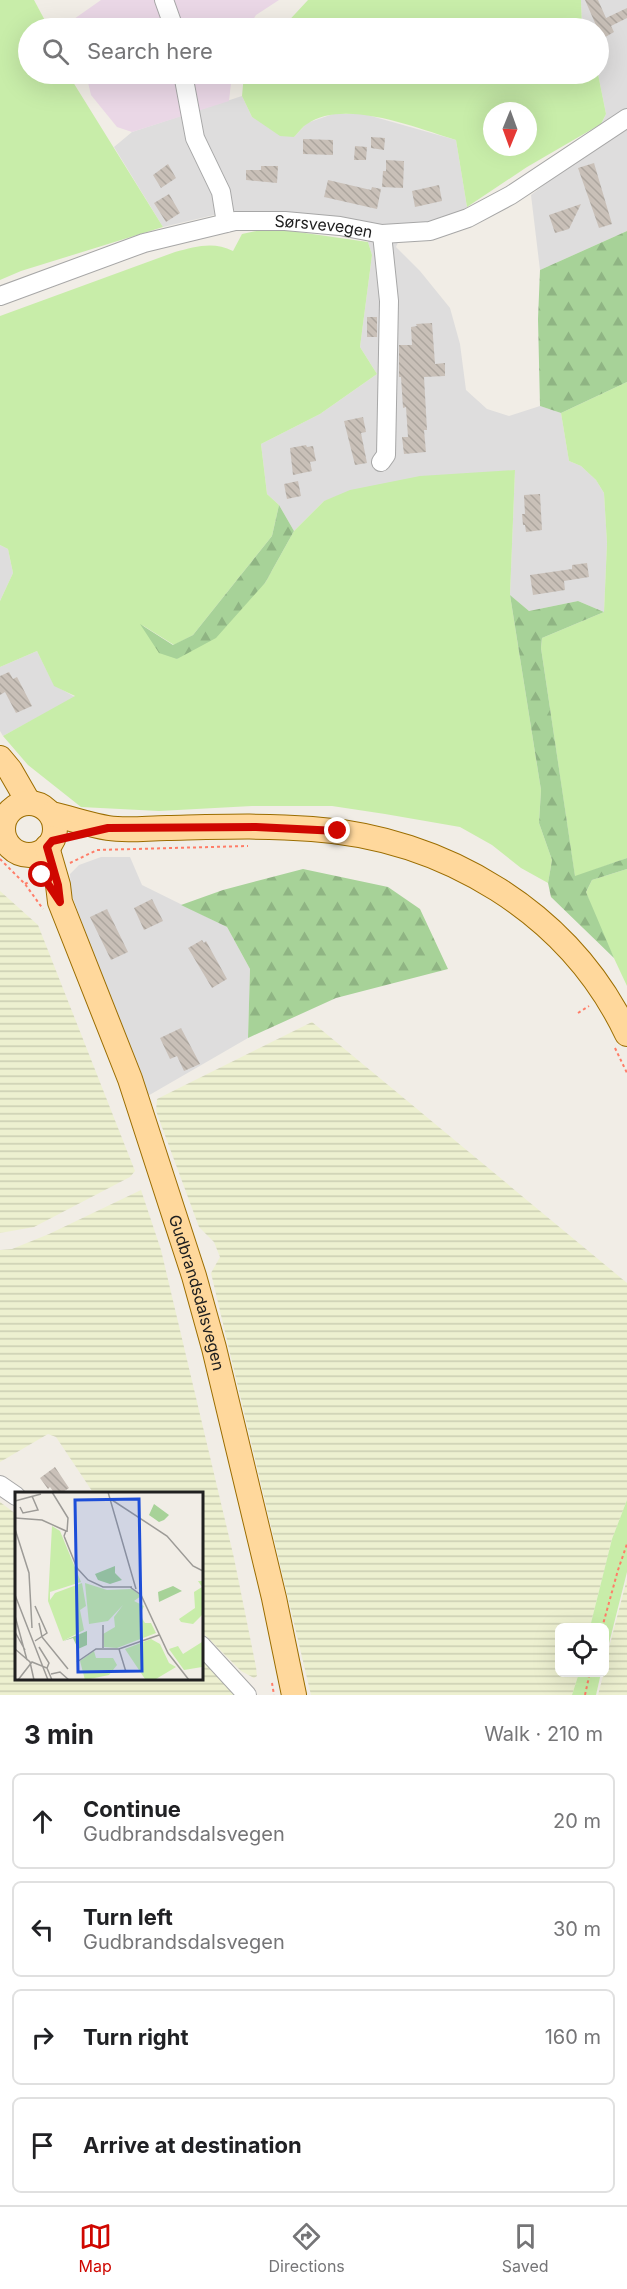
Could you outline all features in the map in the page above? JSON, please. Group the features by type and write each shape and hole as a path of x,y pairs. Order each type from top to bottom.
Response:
{"main road":[{"path":"0,758 10,770 20,807"},
{"path":"0,774 20,807"},
{"path":"108,828 43,848 18,852 5,837 5,821 20,807 41,806 51,814 108,828 311,829 366,836 416,849 470,872 519,904 566,946 592,1004 620,1039"},
{"path":"43,848 55,828 51,814"},
{"name":"Gudbrandsdalsvegen","path":"43,848 53,908 130,1078 194,1276 214,1348 274,1598 294,1695"}],"street":[{"path":"164,0 170,18"},
{"path":"185,84 195,138 221,192 226,223"},
{"name":"Sørsvevegen","path":"0,296 144,243 235,221 285,221 340,226 382,234 430,231 468,218 511,195 627,118"},
{"path":"381,462 386,454 388,301 387,262 382,234"},
{"path":"0,1485 15,1495"},
{"path":"202,1646 247,1695"}],"path":[{"path":"69,864 97,850 253,846"},
{"path":"0,859 53,908"},
{"path":"26,884 36,878"},
{"path":"620,1039 627,1073"},
{"path":"603,1623 627,1544"},
{"path":"270,1673 274,1695"},
{"path":"585,1695 589,1677"}],"shaded area":[{"path":"101,0 279,0 254,18 75,18"},
{"path":"581,0 627,0 627,231 540,270 531,195 589,149 606,114 600,84 609,84 609,18 582,18"},
{"path":"88,84 231,84 229,101 132,132 117,127 91,95"},
{"path":"242,96 252,117 294,137 307,123 333,114 364,114 456,140 467,207 444,233 399,240 396,247 420,271 450,308 460,344 466,390 487,409 509,416 540,406 561,413 569,461 581,466 596,480 604,493 607,543 604,612 578,601 529,611 510,595 515,470 324,501 294,531 279,505 267,494 261,444 320,414 377,374 360,347 372,255 363,226 300,218 214,215 163,227 114,147 132,132"},
{"path":"0,545 8,549 13,573 0,601"},
{"path":"37,651 54,685 75,697 3,736 0,731 0,667"},
{"path":"101,857 130,857 142,885 227,927 250,969 248,1038 146,1097 71,893 70,874 79,865"}],"green space":[{"path":"0,0 34,0 44,18 18,18 18,84 74,84 163,227 21,271 0,280"},
{"path":"308,0 581,0 582,18 291,18"},
{"path":"243,84 600,84 606,114 601,124 527,167 467,207 456,140 401,123 360,114 322,117 307,124 294,137 280,136 252,117 242,96"},
{"path":"270,228 368,242 372,255 360,347 377,374 320,414 261,444 267,494 279,505 272,536 193,635 174,645 142,625 177,659 265,583 294,531 324,501 350,490 420,476 515,470 510,595 541,790 539,823 552,860 548,883 521,868 492,845 460,827 385,814 332,806 252,806 159,811 81,807 28,765 3,736 75,696 54,686 37,651 0,667 0,601 13,573 8,549 0,545 0,316 175,252 211,246 233,251 242,234"},
{"path":"627,231 627,382 561,413 540,406 538,319 540,270"},
{"path":"627,382 627,858 575,877 541,648 542,638 604,612 607,543 604,493 596,480 581,466 569,461 561,413"},
{"path":"279,505 294,531 265,583 216,638 177,659 159,653 140,624 173,645 193,635 272,536"},
{"path":"510,595 529,611 578,601 604,612 542,638 541,648 575,876 627,858 627,869 592,880 586,892 614,958 551,897 548,883 552,860 539,823 541,790"},
{"path":"303,869 388,887 420,909 448,969 336,998 248,1038 250,969 227,927 181,905 223,890"},
{"path":"627,869 627,986 586,892 592,880"},
{"path":"0,891 38,925 135,1171 130,1177 34,1227 0,1233"},
{"path":"312,1022 627,1283 627,1500 612,1539 591,1623 555,1623 555,1677 578,1677 572,1695 311,1695 211,1273 220,1257 214,1242 199,1227 156,1111 157,1099"},
{"path":"141,1190 161,1250 234,1558 256,1667 257,1676 254,1678 241,1671 202,1632 202,1492 93,1492 56,1437 48,1434 0,1462 0,1250 12,1249"},
{"path":"627,1500 627,1572 609,1643 609,1623 591,1623 612,1539"},
{"path":"0,1502 15,1513 15,1680 202,1680 202,1658 236,1695 0,1695"},
{"path":"627,1579 627,1695 598,1695 603,1677 609,1677 609,1648"},
{"path":"578,1677 600,1677 596,1695 572,1695"}],"building":[{"path":"585,0 598,0 606,18 593,18"},
{"path":"627,8 627,18 611,26 614,32 609,35 609,18 606,18"},
{"path":"371,137 385,138 384,150 371,148"},
{"path":"303,139 333,140 333,155 303,154"},
{"path":"355,146 367,147 366,160 354,160"},
{"path":"386,160 404,161 403,188 382,187"},
{"path":"594,163 612,224 599,228 578,168"},
{"path":"168,164 176,178 161,188 153,175"},
{"path":"261,166 278,166 277,183 246,180 246,170 261,170"},
{"path":"328,180 371,190 372,187 381,189 377,209 324,197"},
{"path":"439,185 442,201 415,207 412,191"},
{"path":"169,194 180,213 166,222 154,203"},
{"path":"581,204 569,229 555,233 549,215"},
{"path":"367,317 377,317 377,337 367,337"},
{"path":"432,323 435,364 445,363 445,376 424,377 426,452 404,454 402,437 408,437 406,407 403,408 401,377 399,377 399,345 412,345 411,327 417,326 416,324"},
{"path":"363,417 366,432 361,433 367,463 355,465 344,421"},
{"path":"306,445 307,447 313,446 316,461 310,462 312,471 293,475 290,448"},
{"path":"298,481 301,496 287,499 284,484"},
{"path":"540,494 542,530 526,532 522,514 525,514 524,495"},
{"path":"587,563 589,577 564,581 565,590 533,595 530,575 572,569 572,565"},
{"path":"9,672 13,679 17,677 32,706 16,713 5,692 0,695 0,676"},
{"path":"152,899 163,921 144,930 134,908"},
{"path":"107,909 128,952 111,960 90,917"},
{"path":"202,940 204,943 206,941 227,979 212,988 188,948"},
{"path":"181,1028 200,1064 184,1071 177,1056 170,1059 160,1038"},
{"path":"55,1467 69,1488 63,1492 54,1492 50,1487 48,1489 40,1478"}],"route":[{"path":"42,875 60,902 58,885 47,847 52,841 108,828 256,827 338,831"}]}
